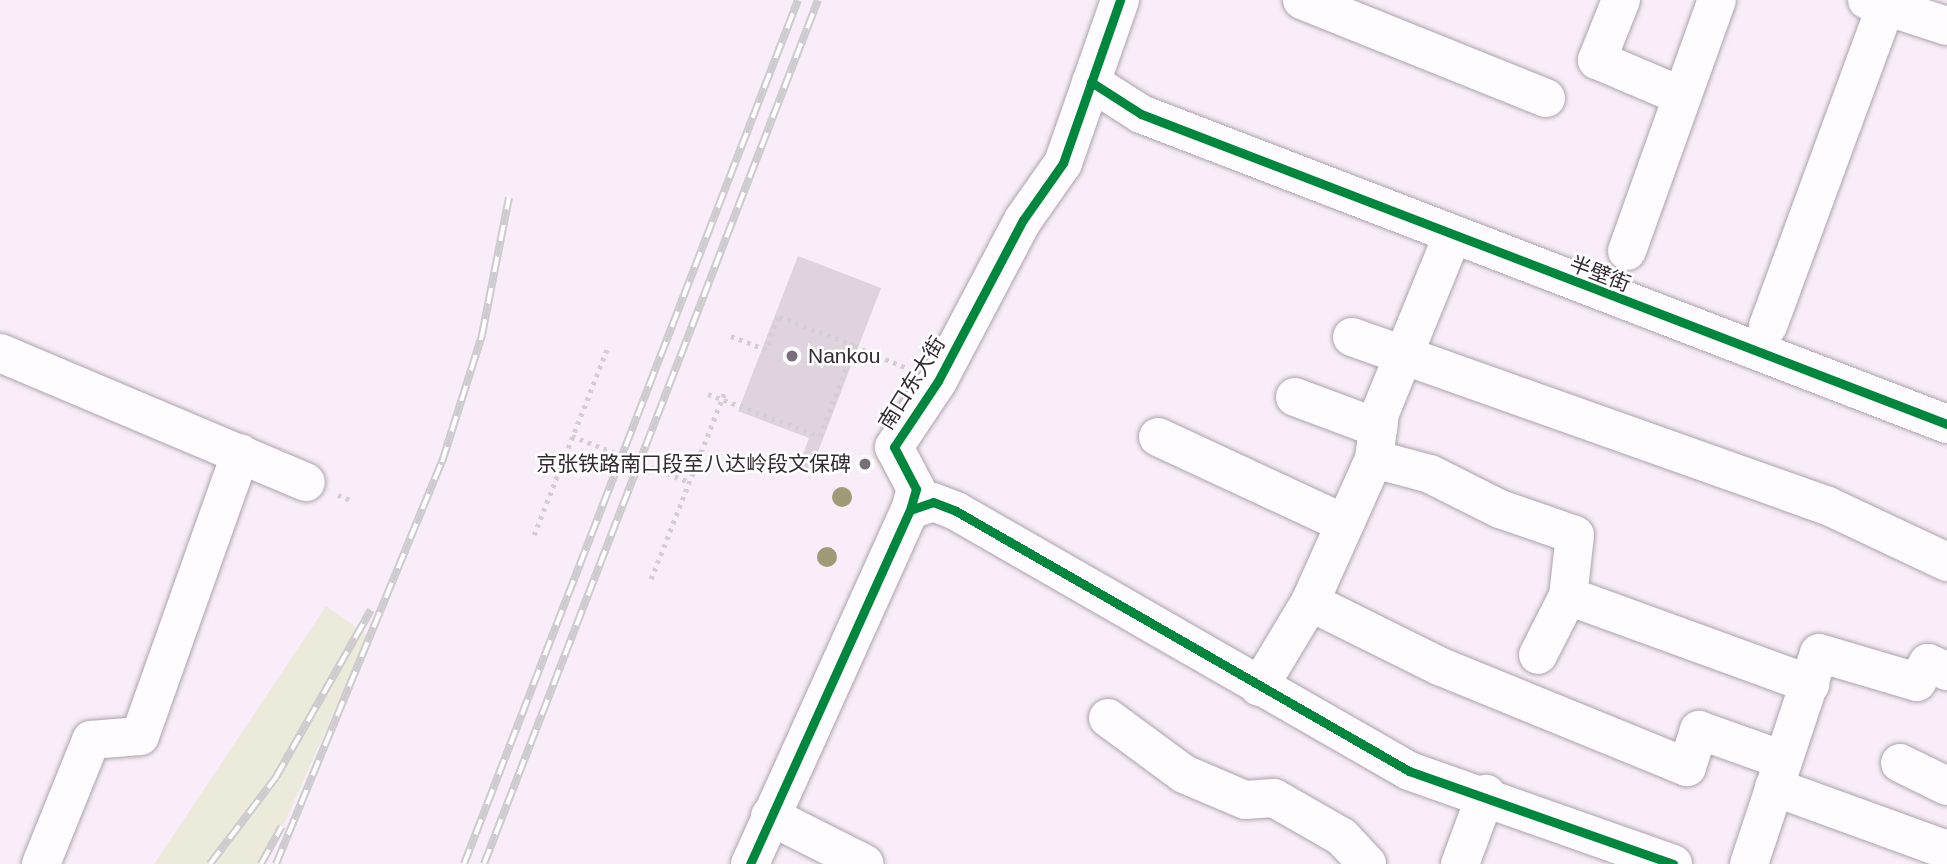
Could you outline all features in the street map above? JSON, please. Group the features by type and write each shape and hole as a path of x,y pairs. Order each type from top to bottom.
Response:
{"street":[{"name":"南口东大街","path":"750,864 910,510 916,489 894,447 938,381 1023,220 1063,163 1120,0"},
{"path":"1302,0 1546,98"},
{"path":"1621,0 1597,60 1682,96"},
{"path":"1627,251 1717,0"},
{"path":"1768,326 1880,3 1947,26"},
{"name":"半壁街","path":"1091,82 1141,114 1452,237 1947,424"},
{"path":"1259,687 1310,602 1345,524 1452,237"},
{"path":"1352,337 1828,506 1947,562"},
{"path":"0,353 306,482"},
{"path":"1295,397 1430,474 1500,509 1575,535 1568,596 1538,655"},
{"path":"1158,437 1345,524"},
{"path":"41,864 91,740 141,736 241,453"},
{"path":"910,510 933,502 956,511 1409,771 1486,794 1673,864"},
{"path":"1568,596 1810,684"},
{"path":"1310,602 1385,642 1687,767 1699,730 1779,774 1947,850"},
{"path":"1749,864 1819,653 1917,682 1928,663 1947,671"},
{"path":"1108,718 1184,774 1245,800 1274,798 1342,837 1367,864"},
{"path":"1900,763 1947,786"},
{"path":"1460,864 1486,794"},
{"path":"770,816 865,864"}],"path":[{"path":"730,336 766,350 778,317 938,381"},
{"path":"534,535 608,346"},
{"path":"708,394 820,436 855,346"},
{"path":"651,579 725,391"},
{"path":"572,436 690,482"}],"shaded area":[{"path":"326,606 368,636 266,864 154,864"}],"building":[{"path":"798,256 881,288 811,470 799,465 809,438 738,411"}],"railway":[{"path":"464,864 798,0"},
{"path":"484,864 818,0"},
{"path":"276,864 442,462 482,335 509,198"},
{"path":"210,864 276,777 371,610"},
{"path":"261,864 282,826"}],"cycle path":[{"path":"750,864 910,510 916,489 894,447 938,381 1023,220 1063,163 1120,0"},
{"path":"1091,82 1141,114 1947,424"},
{"path":"910,510 933,502 956,511 1409,771 1673,864"}],"place":[{"name":"Nankou","path":"792,356"},
{"name":"京张铁路南口段至八达岭段文保碑","path":"865,464"}]}
